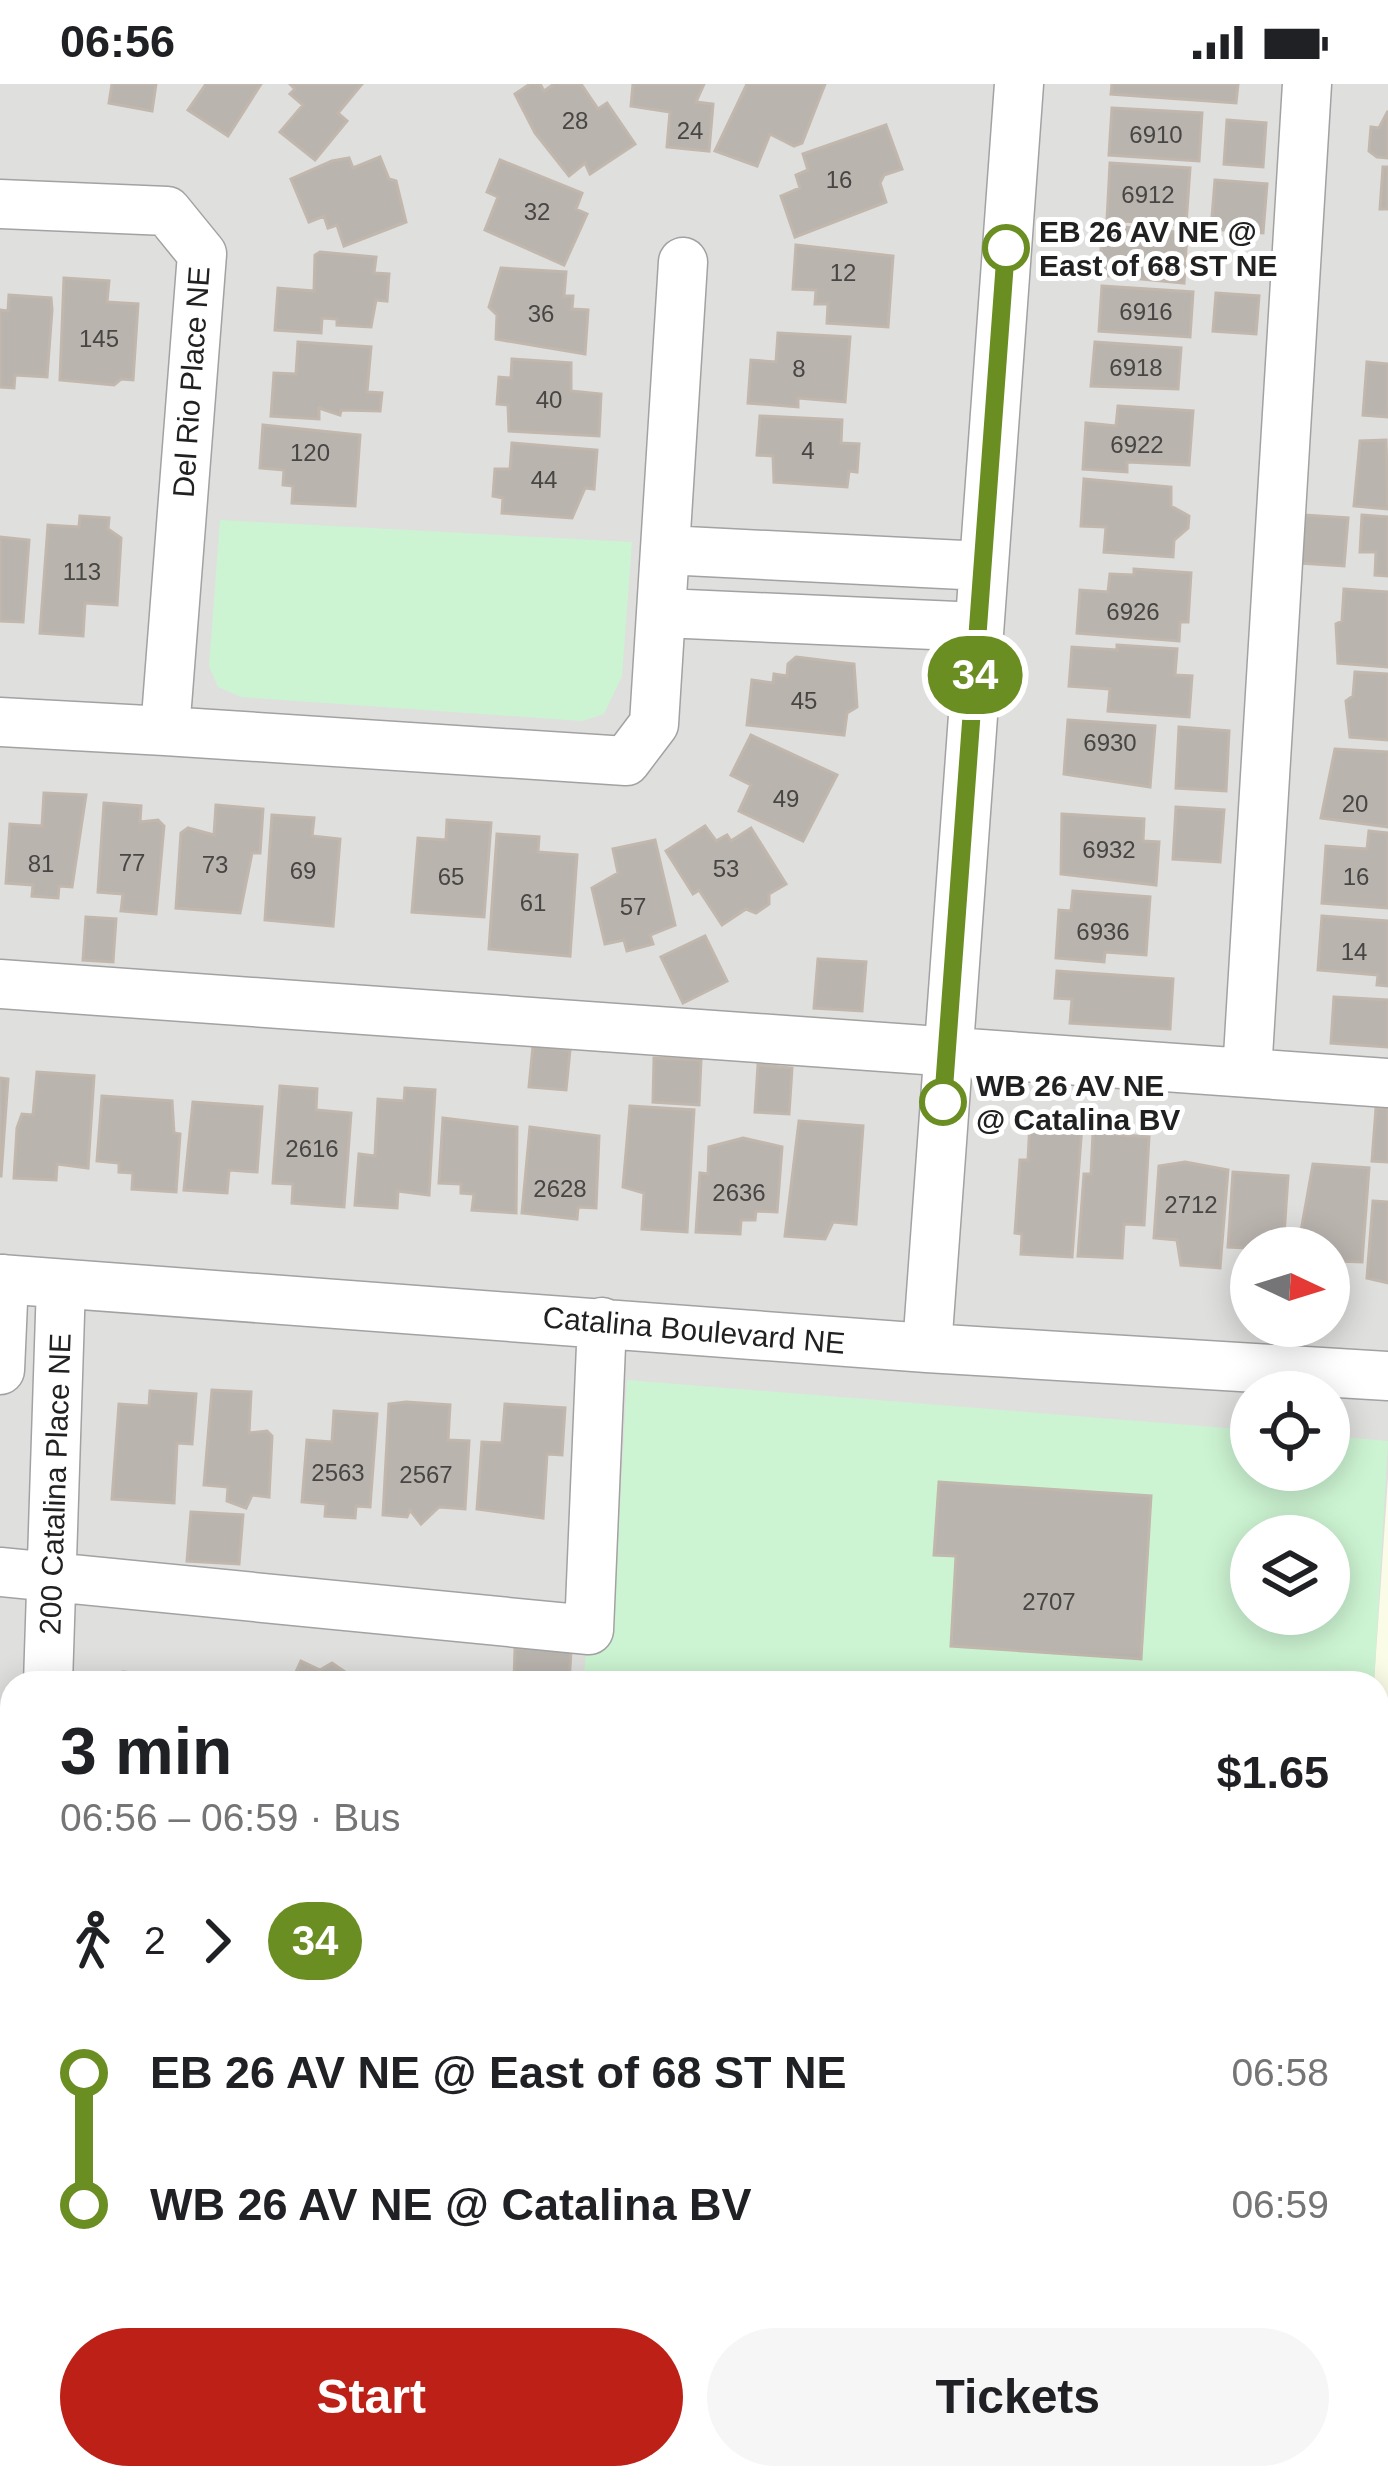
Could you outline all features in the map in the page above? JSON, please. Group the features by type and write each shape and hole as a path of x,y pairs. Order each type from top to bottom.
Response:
{"street":[{"path":"927,1348 1019,84"},
{"path":"1247,1073 1307,84"},
{"name":"Del Rio Place NE","path":"0,204 167,211 202,254 165,731"},
{"path":"0,722 626,761 654,724 683,262"},
{"path":"666,550 983,566"},
{"path":"664,613 979,627"},
{"path":"0,984 1388,1083"},
{"name":"Catalina Boulevard NE","path":"2,1279 927,1348 1388,1376"},
{"name":"200 Catalina Place NE","path":"0,1370 2,1279"},
{"name":"200 Catalina Place NE","path":"48,1671 62,1284"},
{"path":"0,1572 589,1630 602,1322"}],"shaded area":[{"path":"0,84 1388,84 1388,1671 0,1671"},
{"path":"1388,1478 1388,1671 1375,1671"}],"green space":[{"path":"220,520 632,542 622,676 604,714 582,721 241,697 218,687 209,666"},
{"path":"627,1380 1230,1428 1230,1491 1350,1491 1350,1438 1388,1441 1375,1671 584,1671 587,1644 613,1634"}],"building":[{"path":"112,84 156,84 152,111 109,103"},
{"path":"206,84 261,84 228,136 188,110"},
{"path":"290,84 362,84 338,113 347,121 315,160 280,132 303,105 290,94 295,89"},
{"path":"530,84 540,84 544,91 554,84 581,84 598,109 607,103 635,144 590,174 585,163 569,176 535,133 515,94"},
{"path":"633,84 704,84 696,102 713,104 709,151 667,147 670,112 631,106"},
{"path":"747,84 825,84 802,143 794,146 770,134 757,166 715,151"},
{"path":"1112,84 1238,84 1236,103 1111,94"},
{"path":"1112,108 1202,113 1199,161 1109,155"},
{"path":"1388,111 1388,158 1377,157 1369,151 1371,127 1379,128"},
{"path":"1227,120 1266,123 1263,167 1224,164"},
{"path":"886,125 902,169 884,175 880,183 886,202 795,237 781,196 800,188 796,175 808,170 803,154"},
{"path":"380,157 389,179 396,181 406,222 344,246 337,225 328,228 324,216 309,222 291,179 332,161 349,158 353,168"},
{"path":"500,160 582,193 576,209 587,214 564,265 485,230 498,197 487,192"},
{"path":"1110,163 1190,168 1186,225 1107,220"},
{"path":"1383,167 1388,167 1388,209 1380,209"},
{"path":"1215,180 1267,184 1263,233 1211,229"},
{"path":"1103,225 1187,233 1184,283 1099,275"},
{"path":"796,245 893,256 888,327 827,323 828,304 815,304 816,290 793,289"},
{"path":"315,255 376,257 374,273 389,274 387,301 376,300 371,327 337,325 337,319 322,318 321,333 275,330 278,288 314,291"},
{"path":"501,268 566,272 564,296 573,296 572,309 588,310 585,354 496,339 497,315 489,307"},
{"path":"64,278 109,281 107,302 138,304 133,380 121,379 114,385 60,380"},
{"path":"1102,286 1193,292 1190,337 1099,331"},
{"path":"1216,293 1259,296 1256,334 1213,331"},
{"path":"9,295 51,298 52,310 47,377 15,375 14,388 0,387 0,310 8,311"},
{"path":"778,333 850,337 845,402 798,398 798,407 748,403 751,360 776,362"},
{"path":"298,342 371,347 367,392 382,393 380,411 341,410 340,415 319,408 319,419 271,416 274,373 296,374"},
{"path":"1095,342 1181,348 1178,389 1091,386"},
{"path":"512,359 571,363 571,391 601,394 599,436 509,431 508,405 497,404 499,377 511,378"},
{"path":"1367,362 1388,364 1388,417 1363,415"},
{"path":"1118,406 1193,411 1189,465 1127,462 1127,472 1083,469 1086,423 1116,426"},
{"path":"760,416 842,420 841,443 859,444 857,472 849,471 847,487 774,482 773,456 757,455"},
{"path":"263,425 360,435 355,506 292,503 293,486 283,485 284,470 260,468"},
{"path":"1386,440 1388,509 1354,506 1360,441"},
{"path":"512,443 597,450 594,489 585,488 572,518 502,513 503,498 493,496 495,469 510,469"},
{"path":"1084,479 1171,487 1171,506 1189,516 1188,528 1174,540 1173,557 1104,552 1106,527 1081,526"},
{"path":"1304,515 1348,518 1344,566 1300,563"},
{"path":"1362,515 1388,517 1388,576 1375,575 1376,552 1360,552"},
{"path":"80,516 109,518 108,529 121,538 117,605 85,603 83,636 40,633 48,525 79,527"},
{"path":"0,537 29,540 23,622 0,621"},
{"path":"1134,569 1191,573 1188,622 1180,622 1179,641 1077,633 1080,590 1108,592 1110,574 1134,575"},
{"path":"1344,589 1388,592 1388,667 1338,663 1336,624 1342,621"},
{"path":"1117,645 1177,649 1175,675 1192,676 1189,717 1108,711 1110,689 1069,686 1072,647 1117,650"},
{"path":"796,657 854,664 857,707 847,713 844,735 747,725 752,680 773,683 774,674 787,676 788,664"},
{"path":"1355,672 1388,674 1388,740 1350,737 1346,701 1353,696"},
{"path":"1068,720 1155,726 1150,787 1064,774"},
{"path":"1179,727 1229,731 1226,791 1176,788"},
{"path":"751,735 837,775 803,841 739,811 751,785 731,775"},
{"path":"1335,749 1388,752 1388,827 1321,818"},
{"path":"44,793 86,795 72,887 59,886 58,898 32,896 33,885 6,883 10,824 42,826"},
{"path":"104,803 141,806 140,822 158,820 164,826 156,914 121,911 123,894 98,892"},
{"path":"216,805 263,809 260,853 252,853 240,913 176,908 181,833 188,828 214,835"},
{"path":"1176,807 1224,810 1220,862 1173,859"},
{"path":"1062,814 1144,819 1143,841 1159,842 1156,885 1061,874"},
{"path":"272,815 314,818 312,836 340,839 333,926 265,920"},
{"path":"447,820 491,823 484,917 412,912 418,838 446,840"},
{"path":"705,826 716,841 727,835 731,841 751,828 786,884 769,894 769,904 756,913 746,909 722,925 699,890 693,894 666,851"},
{"path":"1369,831 1388,833 1388,908 1322,903 1326,846 1367,849"},
{"path":"497,834 539,837 538,852 577,855 570,956 489,949"},
{"path":"655,840 675,925 650,935 653,944 627,951 624,940 605,944 592,888 618,873 613,849"},
{"path":"1073,891 1150,897 1146,955 1105,952 1104,962 1056,958 1059,910 1071,911"},
{"path":"1322,916 1388,921 1388,986 1377,985 1378,975 1318,970"},
{"path":"86,917 116,919 113,962 83,960"},
{"path":"705,936 727,981 683,1003 661,957"},
{"path":"818,959 866,962 862,1011 814,1008"},
{"path":"1057,971 1173,979 1170,1029 1070,1023 1072,999 1055,998"},
{"path":"1334,997 1388,1000 1388,1047 1331,1043"},
{"path":"533,1046 570,1050 566,1090 529,1087"},
{"path":"654,1058 701,1060 699,1105 653,1102"},
{"path":"758,1065 792,1068 789,1114 755,1112"},
{"path":"37,1072 94,1076 88,1168 57,1164 56,1180 14,1178 17,1128 22,1114 33,1115"},
{"path":"0,1078 8,1079 1,1176 0,1176"},
{"path":"280,1086 317,1089 316,1110 351,1113 344,1207 292,1203 293,1184 273,1183"},
{"path":"405,1088 435,1090 429,1195 398,1191 397,1208 355,1205 359,1154 375,1156 378,1099 404,1101"},
{"path":"102,1096 172,1101 174,1133 180,1134 176,1192 132,1189 133,1173 119,1172 119,1163 97,1161"},
{"path":"193,1102 262,1107 257,1172 229,1170 227,1193 184,1190"},
{"path":"630,1106 694,1110 687,1232 642,1229 644,1193 623,1187"},
{"path":"1376,1108 1388,1108 1388,1162 1372,1161"},
{"path":"443,1118 517,1127 516,1213 472,1210 474,1194 461,1193 461,1184 439,1183"},
{"path":"799,1121 863,1126 856,1224 833,1222 825,1239 785,1236"},
{"path":"1030,1122 1082,1125 1072,1257 1021,1254 1022,1234 1015,1233 1020,1160 1028,1160"},
{"path":"530,1127 599,1136 596,1208 578,1207 577,1219 522,1213"},
{"path":"1093,1133 1149,1137 1144,1225 1124,1224 1122,1258 1078,1256 1084,1174 1091,1174"},
{"path":"743,1138 782,1147 777,1212 756,1211 755,1220 741,1220 740,1234 696,1232 700,1173 708,1174 709,1147"},
{"path":"1185,1162 1228,1170 1220,1268 1181,1265 1177,1240 1154,1238 1159,1166"},
{"path":"1313,1164 1369,1168 1362,1262 1350,1262 1350,1227 1302,1227"},
{"path":"1233,1172 1288,1176 1285,1227 1230,1227 1228,1247"},
{"path":"1373,1201 1388,1202 1388,1283 1367,1278"},
{"path":"212,1390 251,1392 249,1433 267,1431 272,1436 269,1497 252,1495 246,1508 227,1501 228,1487 204,1485"},
{"path":"150,1391 196,1394 192,1444 177,1443 174,1503 112,1499 119,1404 149,1406"},
{"path":"389,1404 450,1405 448,1440 469,1441 465,1509 439,1507 421,1524 410,1510 407,1517 383,1515"},
{"path":"505,1404 565,1408 562,1455 547,1454 543,1518 477,1509 482,1442 502,1443"},
{"path":"334,1411 377,1414 370,1507 356,1506 355,1518 325,1516 326,1504 302,1502 307,1440 332,1442"},
{"path":"939,1482 1151,1496 1141,1659 951,1646 956,1556 934,1555"},
{"path":"191,1512 243,1515 239,1564 187,1561"},
{"path":"515,1648 571,1651 570,1671 514,1671"},
{"path":"301,1661 320,1670 332,1663 344,1671 296,1671"}],"bus line":[{"name":"34","path":"943,1102 1006,248"}],"place":[{"name":"EB 26 AV NE @ East of 68 ST NE","path":"1006,248"},
{"name":"WB 26 AV NE @ Catalina BV","path":"943,1102"}]}
